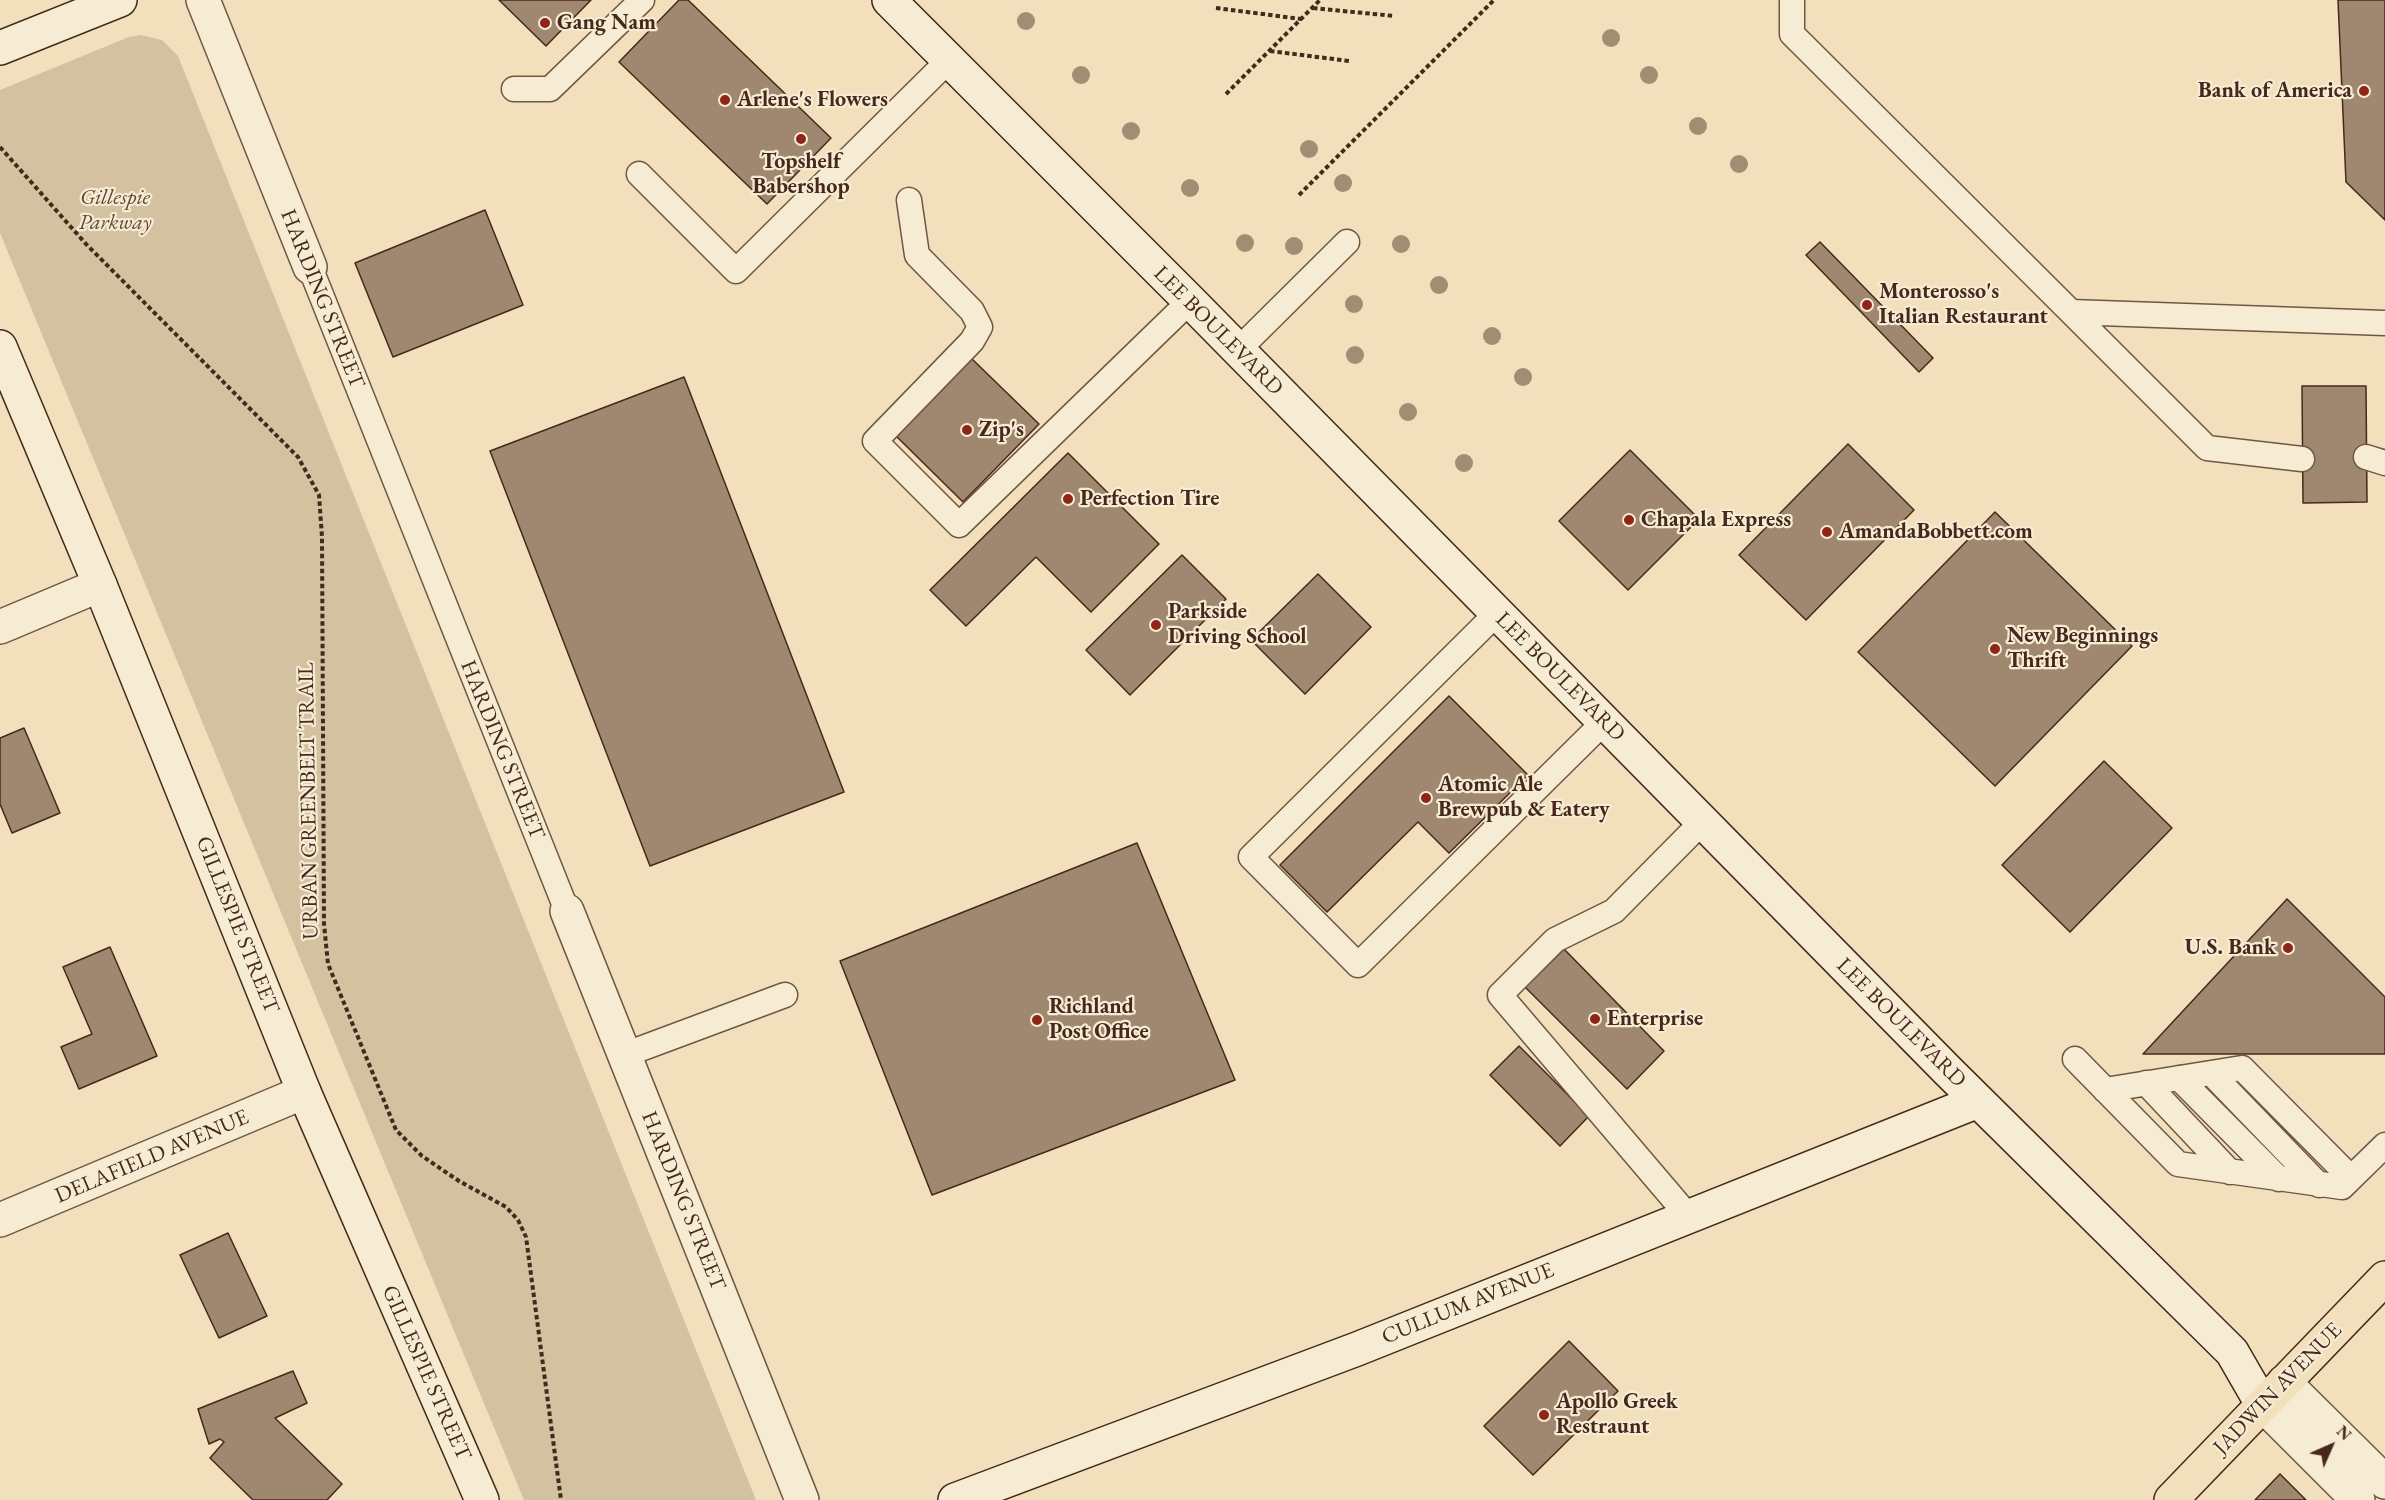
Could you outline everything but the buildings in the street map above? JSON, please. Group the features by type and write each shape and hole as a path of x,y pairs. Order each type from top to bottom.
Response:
{"main road":[{"name":"JADWIN AVENUE","path":"2171,1500 2385,1278"}],"street":[{"path":"0,48 120,0"},
{"name":"HARDING STREET","path":"203,0 310,267"},
{"name":"LEE BOULEVARD","path":"889,0 1190,301 1978,1101 2273,1393 2385,1482"},
{"name":"GILLESPIE STREET","path":"0,347 100,585 304,1092 482,1500"},
{"path":"0,627 100,585"},
{"name":"HARDING STREET","path":"567,911 802,1500"},
{"name":"DELAFIELD AVENUE","path":"0,1220 304,1092"},
{"name":"CULLUM AVENUE","path":"955,1500 1357,1349 1978,1101"},
{"name":"LEE BOULEVARD","path":"2273,1393 2358,1500"}],"lane":[{"path":"514,89 550,89 642,0"},
{"path":"1792,0 1792,34 2207,447 2302,459"},
{"path":"639,174 736,271 949,60"},
{"path":"909,200 917,255 972,311 980,327 972,341 875,441 959,525 1190,301"},
{"path":"1238,350 1347,242"},
{"name":"HARDING STREET","path":"310,267 567,911"},
{"path":"2071,312 2385,323"},
{"path":"1497,613 1251,857 1358,965 1604,722"},
{"path":"1689,1217 1500,995 1555,940 1614,911 1702,822"},
{"path":"624,1055 785,995"},
{"path":"2075,1059 2178,1164 2342,1187 2385,1145"},
{"path":"2105,1090 2242,1068 2351,1178"},
{"path":"2211,1073 2319,1185"},
{"path":"2180,1078 2279,1179"},
{"path":"2146,1083 2230,1172"}],"path":[{"path":"1226,94 1320,0"},
{"path":"1299,195 1494,0"},
{"path":"1216,8 1301,19"},
{"path":"1312,8 1394,16"},
{"path":"1269,51 1349,61"},
{"name":"URBAN GREENBELT TRAIL","path":"0,147 86,244 298,457 319,495 322,537 324,924 328,964 396,1130 422,1156 506,1207 518,1220 526,1237 561,1500"}],"green space":[{"name":"Gillespie Parkway","path":"141,35 162,40 178,56 756,1500 524,1500 0,233 0,90 129,37"}],"place":[{"name":"Gang Nam","path":"545,23"},
{"name":"Bank of America","path":"2364,91"},
{"name":"Arlene's Flowers","path":"725,100"},
{"name":"Topshelf Babershop","path":"801,139"},
{"name":"Monterosso's Italian Restaurant","path":"1867,305"},
{"name":"Zip's","path":"967,430"},
{"name":"Perfection Tire","path":"1068,499"},
{"name":"Chapala Express","path":"1629,520"},
{"name":"AmandaBobbett.com","path":"1827,532"},
{"name":"Parkside Driving School","path":"1156,625"},
{"name":"New Beginnings Thrift","path":"1995,649"},
{"name":"Atomic Ale Brewpub & Eatery","path":"1426,798"},
{"name":"U.S. Bank","path":"2288,948"},
{"name":"Enterprise","path":"1595,1019"},
{"name":"Richland Post Office","path":"1037,1020"},
{"name":"Apollo Greek Restraunt","path":"1544,1415"}]}
